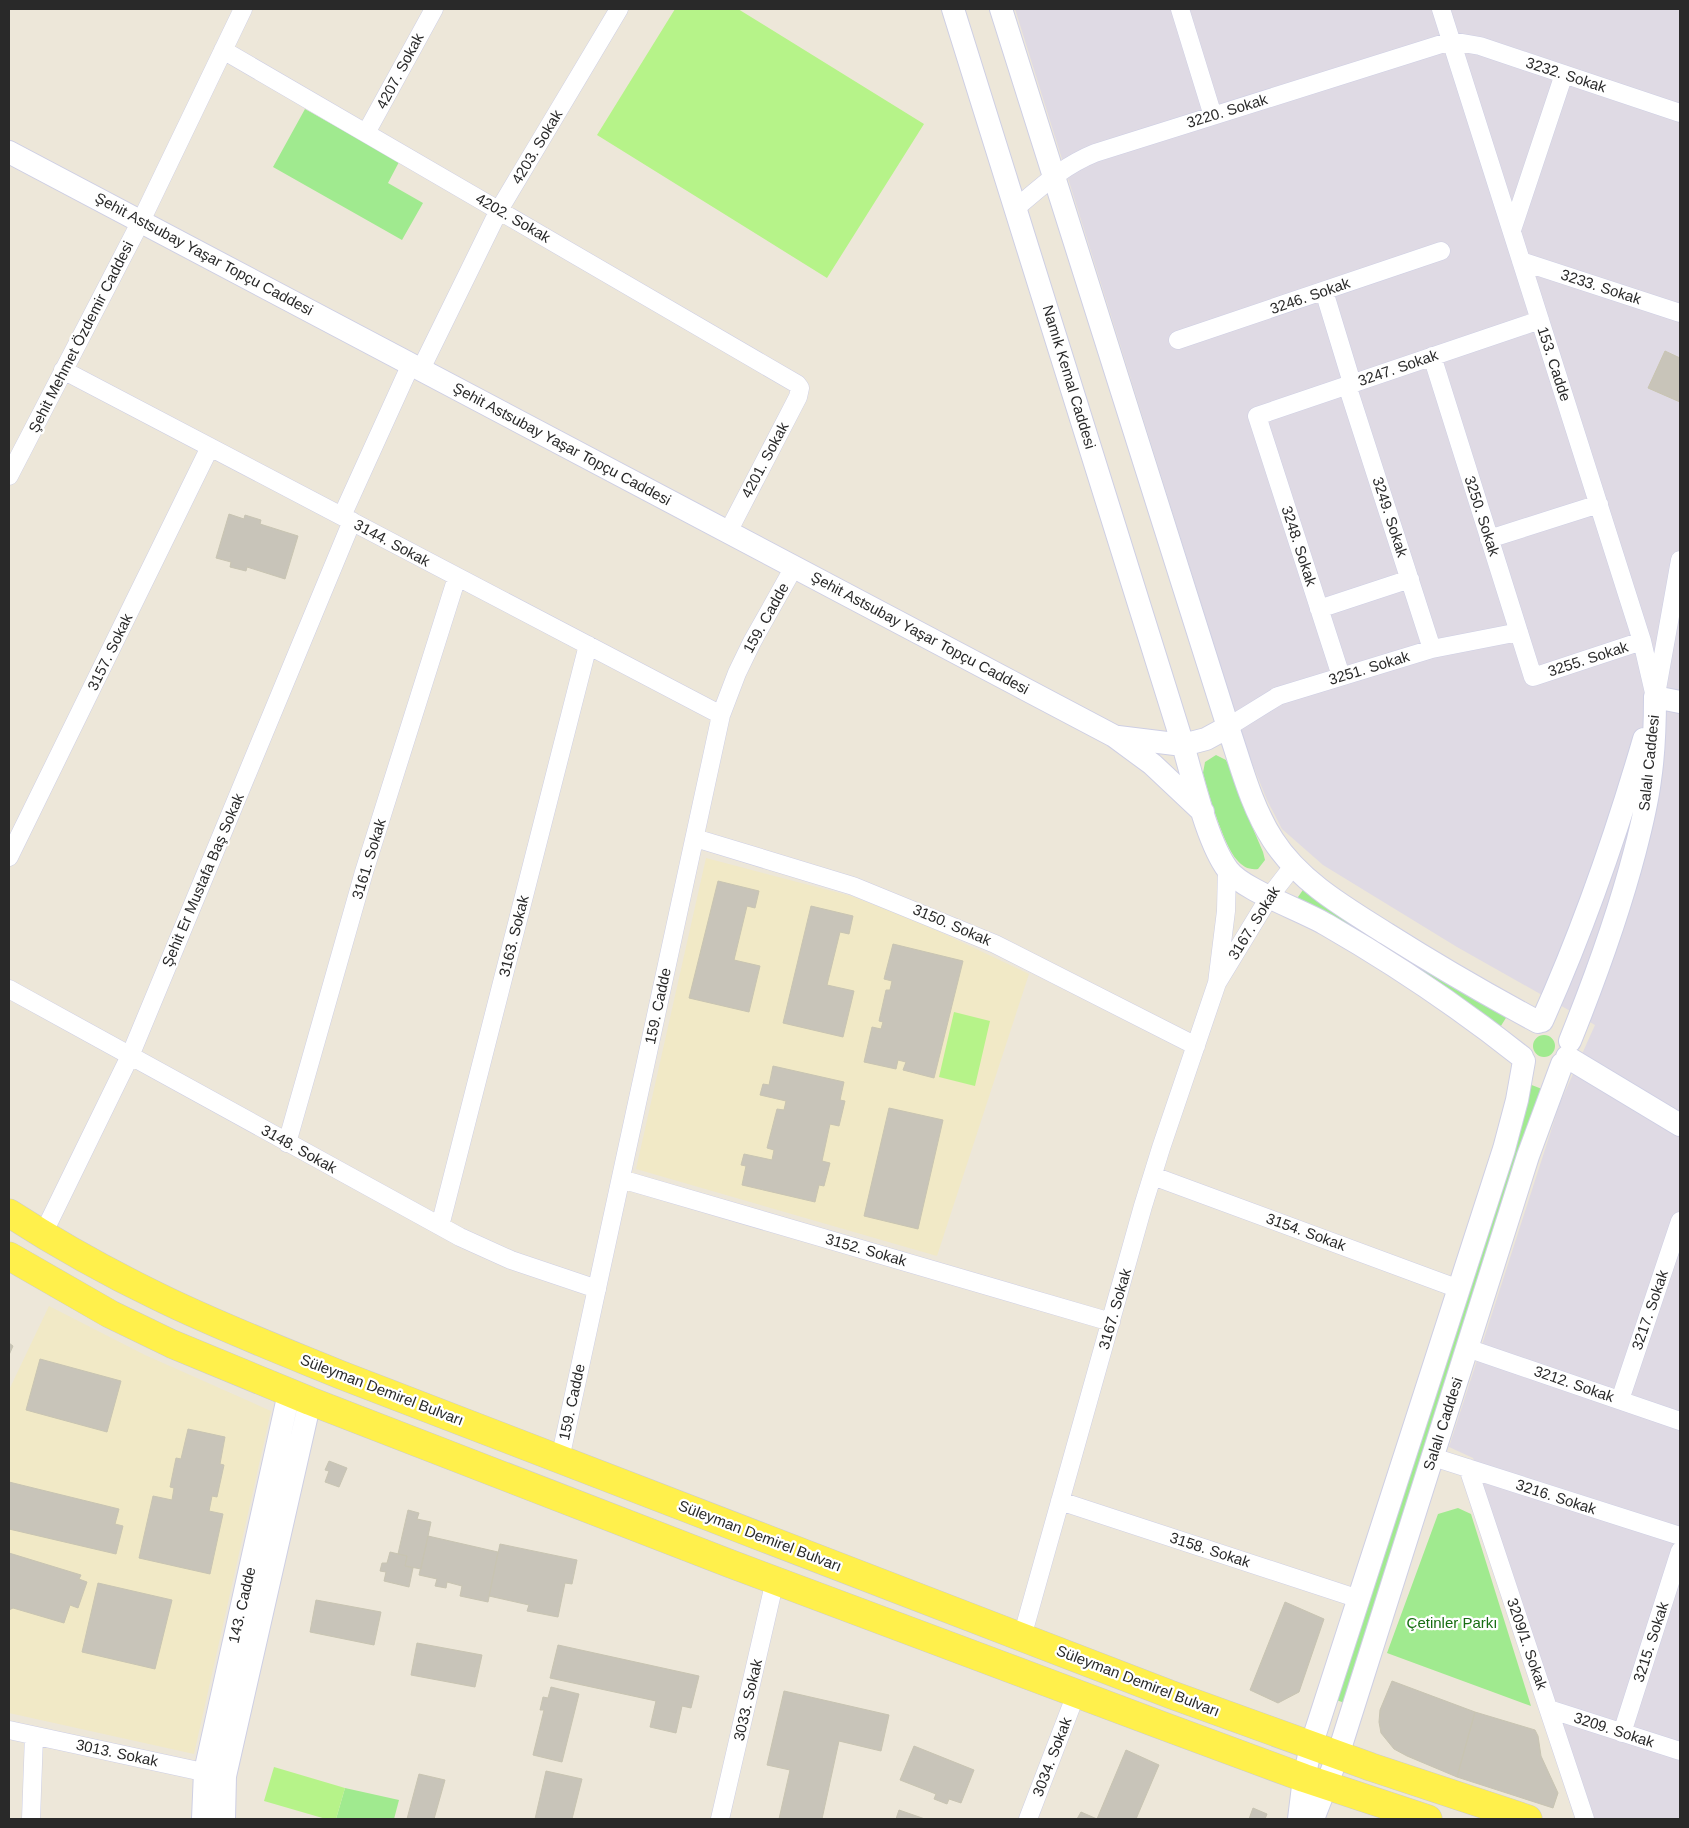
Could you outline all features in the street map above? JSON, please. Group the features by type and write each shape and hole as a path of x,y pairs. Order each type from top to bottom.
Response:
{"main road":[{"name":"Süleyman Demirel Bulvarı","path":"9,1213 98,1266 158,1297 341,1375 1172,1695 1311,1746 1528,1819"},
{"path":"9,1256 119,1318 172,1344 300,1397 1076,1694 1316,1782 1428,1819"}],"street":[{"name":"Şehit Mehmet Özdemir Caddesi","path":"9,476 141,221 243,9"},
{"name":"4207. Sokak","path":"366,133 434,9"},
{"name":"4203. Sokak","path":"416,366 499,210 619,9"},
{"name":"Namık Kemal Caddesi","path":"953,9 1184,744"},
{"path":"1002,9 1228,727 1265,828 1294,866 1345,907 1448,973 1540,1021 1556,1023 1562,1028 1566,1054 1555,1069 1547,1071 1530,1067 1523,1059 1519,1044 1521,1036 1526,1029 1540,1021"},
{"path":"1180,9 1213,116"},
{"name":"153. Cadde","path":"1441,9 1642,641 1655,697"},
{"name":"3220. Sokak","path":"1016,208 1075,161 1095,153 1452,41"},
{"name":"3232. Sokak","path":"1452,41 1480,46 1680,113"},
{"name":"4202. Sokak","path":"223,50 793,380 800,388"},
{"path":"1512,230 1564,74"},
{"name":"Şehit Astsubay Yaşar Topçu Caddesi","path":"9,152 1114,736 1152,764 1203,812"},
{"name":"3246. Sokak","path":"1178,340 1441,251"},
{"name":"3233. Sokak","path":"1522,261 1680,313"},
{"name":"3249. Sokak","path":"1324,291 1349,384 1432,649"},
{"name":"3247. Sokak","path":"1257,416 1540,320"},
{"name":"3250. Sokak","path":"1432,356 1533,677"},
{"name":"Şehit Er Mustafa Baş Sokak","path":"43,1234 130,1056 347,519 416,366"},
{"name":"3144. Sokak","path":"64,370 722,715"},
{"name":"4201. Sokak","path":"728,532 798,397 800,388"},
{"name":"3248. Sokak","path":"1257,416 1341,676"},
{"name":"3157. Sokak","path":"9,857 210,447"},
{"path":"1489,539 1599,504"},
{"path":"1680,560 1655,697 1680,702"},
{"name":"159. Cadde","path":"560,1459 722,715 737,673 752,642 794,567"},
{"name":"3161. Sokak","path":"287,1143 364,872 457,577"},
{"path":"1319,609 1410,579"},
{"name":"3251. Sokak","path":"1228,727 1278,696 1432,649 1519,632"},
{"name":"3255. Sokak","path":"1533,677 1642,641"},
{"name":"3163. Sokak","path":"440,1226 588,645"},
{"name":"Salalı Caddesi","path":"1540,1021 1573,952 1592,902 1637,766 1655,697"},
{"name":"Salalı Caddesi","path":"1316,1782 1338,1755 1528,1156 1595,979 1616,917 1643,822 1654,742 1655,697"},
{"name":"Şehit Astsubay Yaşar Topçu Caddesi","path":"1114,736 1184,744 1206,738 1228,727"},
{"name":"Şehit Astsubay Yaşar Topçu Caddesi","path":"1184,744 1210,834 1227,869 1242,882 1344,934 1441,997 1523,1059"},
{"name":"3150. Sokak","path":"695,838 853,886 965,930 1196,1046"},
{"name":"3167. Sokak","path":"1217,983 1270,896 1294,866"},
{"name":"3167. Sokak","path":"1022,1637 1152,1176 1217,983 1224,939 1227,869"},
{"name":"3148. Sokak","path":"9,989 460,1237 511,1260 597,1289"},
{"path":"1566,1054 1680,1125"},
{"name":"Salalı Caddesi","path":"1316,1782 1311,1746 1504,1149 1517,1100 1523,1059"},
{"name":"3154. Sokak","path":"1152,1176 1459,1289"},
{"name":"3152. Sokak","path":"621,1179 1111,1322"},
{"name":"3217. Sokak","path":"1620,1400 1680,1221"},
{"name":"3212. Sokak","path":"1467,1348 1680,1421"},
{"name":"143. Cadde","path":"203,1819 215,1774 300,1397"},
{"name":"3216. Sokak","path":"1433,1457 1680,1536"},
{"name":"3209/1. Sokak","path":"1468,1468 1585,1819"},
{"name":"3158. Sokak","path":"1060,1501 1359,1599"},
{"name":"3215. Sokak","path":"1622,1733 1680,1551"},
{"name":"3033. Sokak","path":"720,1819 775,1580"},
{"name":"3034. Sokak","path":"1028,1819 1076,1694"},
{"name":"3209. Sokak","path":"1549,1709 1680,1752"},
{"name":"3013. Sokak","path":"9,1730 215,1774"},
{"path":"31,1819 34,1736"},
{"name":"143. Cadde","path":"215,1774 224,1819"},
{"path":"1300,1819 1316,1782"},
{"path":"1313,1819 1316,1782"}],"shaded area":[{"path":"1015,9 1680,9 1680,1819 1592,1819 1473,1458 1449,1447 1560,1103 1595,1025 1457,947 1323,865 1282,829 1267,800 1248,753"},
{"path":"706,858 851,896 917,921 1029,974 937,1256 636,1169"},
{"path":"49,1306 145,1355 271,1411 194,1754 9,1713 9,1390"}],"green space":[{"path":"675,9 738,9 924,124 827,278 597,135"},
{"path":"305,109 399,162 388,183 423,203 402,240 273,167"},
{"path":"1216,755 1226,760 1229,766 1263,852 1265,860 1258,869 1246,868 1237,860 1227,843 1217,819 1203,773 1205,762"},
{"path":"1305,887 1509,1013 1499,1029 1299,900 1298,897"},
{"path":"954,1012 990,1021 975,1086 939,1077"},
{"path":"1544,1035 1552,1038 1555,1046 1552,1054 1544,1057 1536,1054 1533,1046 1536,1038"},
{"path":"1529,1084 1542,1089 1345,1703 1336,1700"},
{"name":"Çetinler Parkı","path":"1458,1508 1471,1514 1531,1706 1387,1653 1438,1514"},
{"path":"274,1767 345,1788 336,1819 326,1819 264,1801"},
{"path":"345,1788 399,1800 394,1819 336,1819"}],"building":[{"path":"1665,351 1680,358 1680,402 1648,388"},
{"path":"229,514 244,519 245,515 261,520 260,524 298,536 285,579 247,567 246,571 230,567 231,562 216,558"},
{"path":"718,881 759,891 755,908 747,906 734,960 760,966 749,1012 689,998"},
{"path":"811,906 853,916 849,934 840,932 827,985 854,991 843,1037 783,1023"},
{"path":"893,944 963,961 934,1078 903,1070 906,1062 898,1060 896,1069 864,1062 872,1027 881,1029 883,1022 879,1021 886,990 890,990 892,981 884,979"},
{"path":"773,1066 844,1082 840,1100 845,1101 839,1126 830,1124 822,1161 830,1163 824,1186 819,1185 815,1202 742,1185 746,1166 741,1165 744,1154 772,1160 774,1150 767,1148 777,1109 784,1110 786,1101 760,1095 763,1084 769,1085"},
{"path":"889,1108 943,1120 918,1229 864,1216"},
{"path":"9,1343 13,1346 9,1355"},
{"path":"40,1359 121,1381 107,1432 26,1410"},
{"path":"188,1429 225,1437 220,1464 224,1465 217,1497 212,1496 209,1511 223,1514 210,1574 139,1558 153,1496 172,1500 174,1488 170,1487 176,1458 181,1459"},
{"path":"329,1461 347,1468 339,1487 325,1482 329,1471 325,1470"},
{"path":"9,1482 119,1509 115,1524 123,1526 116,1554 9,1529"},
{"path":"408,1510 419,1513 417,1519 431,1522 421,1569 405,1566 407,1556 398,1554"},
{"path":"428,1536 498,1552 488,1602 460,1596 462,1586 447,1582 446,1588 435,1586 437,1579 419,1575"},
{"path":"500,1544 577,1560 572,1584 565,1583 558,1617 527,1611 529,1605 489,1596"},
{"path":"390,1552 407,1556 405,1566 413,1568 409,1587 384,1581 386,1572 380,1571 382,1563 387,1563"},
{"path":"9,1553 81,1575 79,1579 87,1582 78,1608 70,1605 64,1623 13,1608 9,1610"},
{"path":"98,1583 172,1600 155,1669 82,1652"},
{"path":"316,1600 381,1612 374,1645 310,1632"},
{"path":"1285,1602 1324,1619 1299,1692 1278,1703 1250,1690"},
{"path":"417,1643 482,1655 475,1687 411,1675"},
{"path":"558,1645 699,1676 691,1708 682,1706 676,1733 650,1727 656,1701 550,1678"},
{"path":"1392,1681 1475,1712 1457,1777 1394,1749 1381,1733 1379,1722 1380,1710"},
{"path":"551,1687 579,1694 562,1762 533,1755 544,1710 540,1710 543,1697 548,1698"},
{"path":"784,1691 889,1715 881,1751 839,1741 822,1819 779,1819 790,1770 767,1765"},
{"path":"1475,1712 1535,1730 1538,1736 1541,1756 1558,1793 1553,1808 1457,1777"},
{"path":"914,1746 974,1770 961,1803 949,1799 947,1804 934,1799 936,1794 900,1780"},
{"path":"1126,1750 1159,1765 1136,1819 1097,1819"},
{"path":"546,1771 582,1779 572,1819 535,1819"},
{"path":"419,1774 445,1780 434,1819 407,1819"},
{"path":"1253,1808 1267,1814 1265,1819 1249,1819"},
{"path":"899,1810 925,1819 896,1819"},
{"path":"1081,1812 1097,1819 1077,1819"}]}
